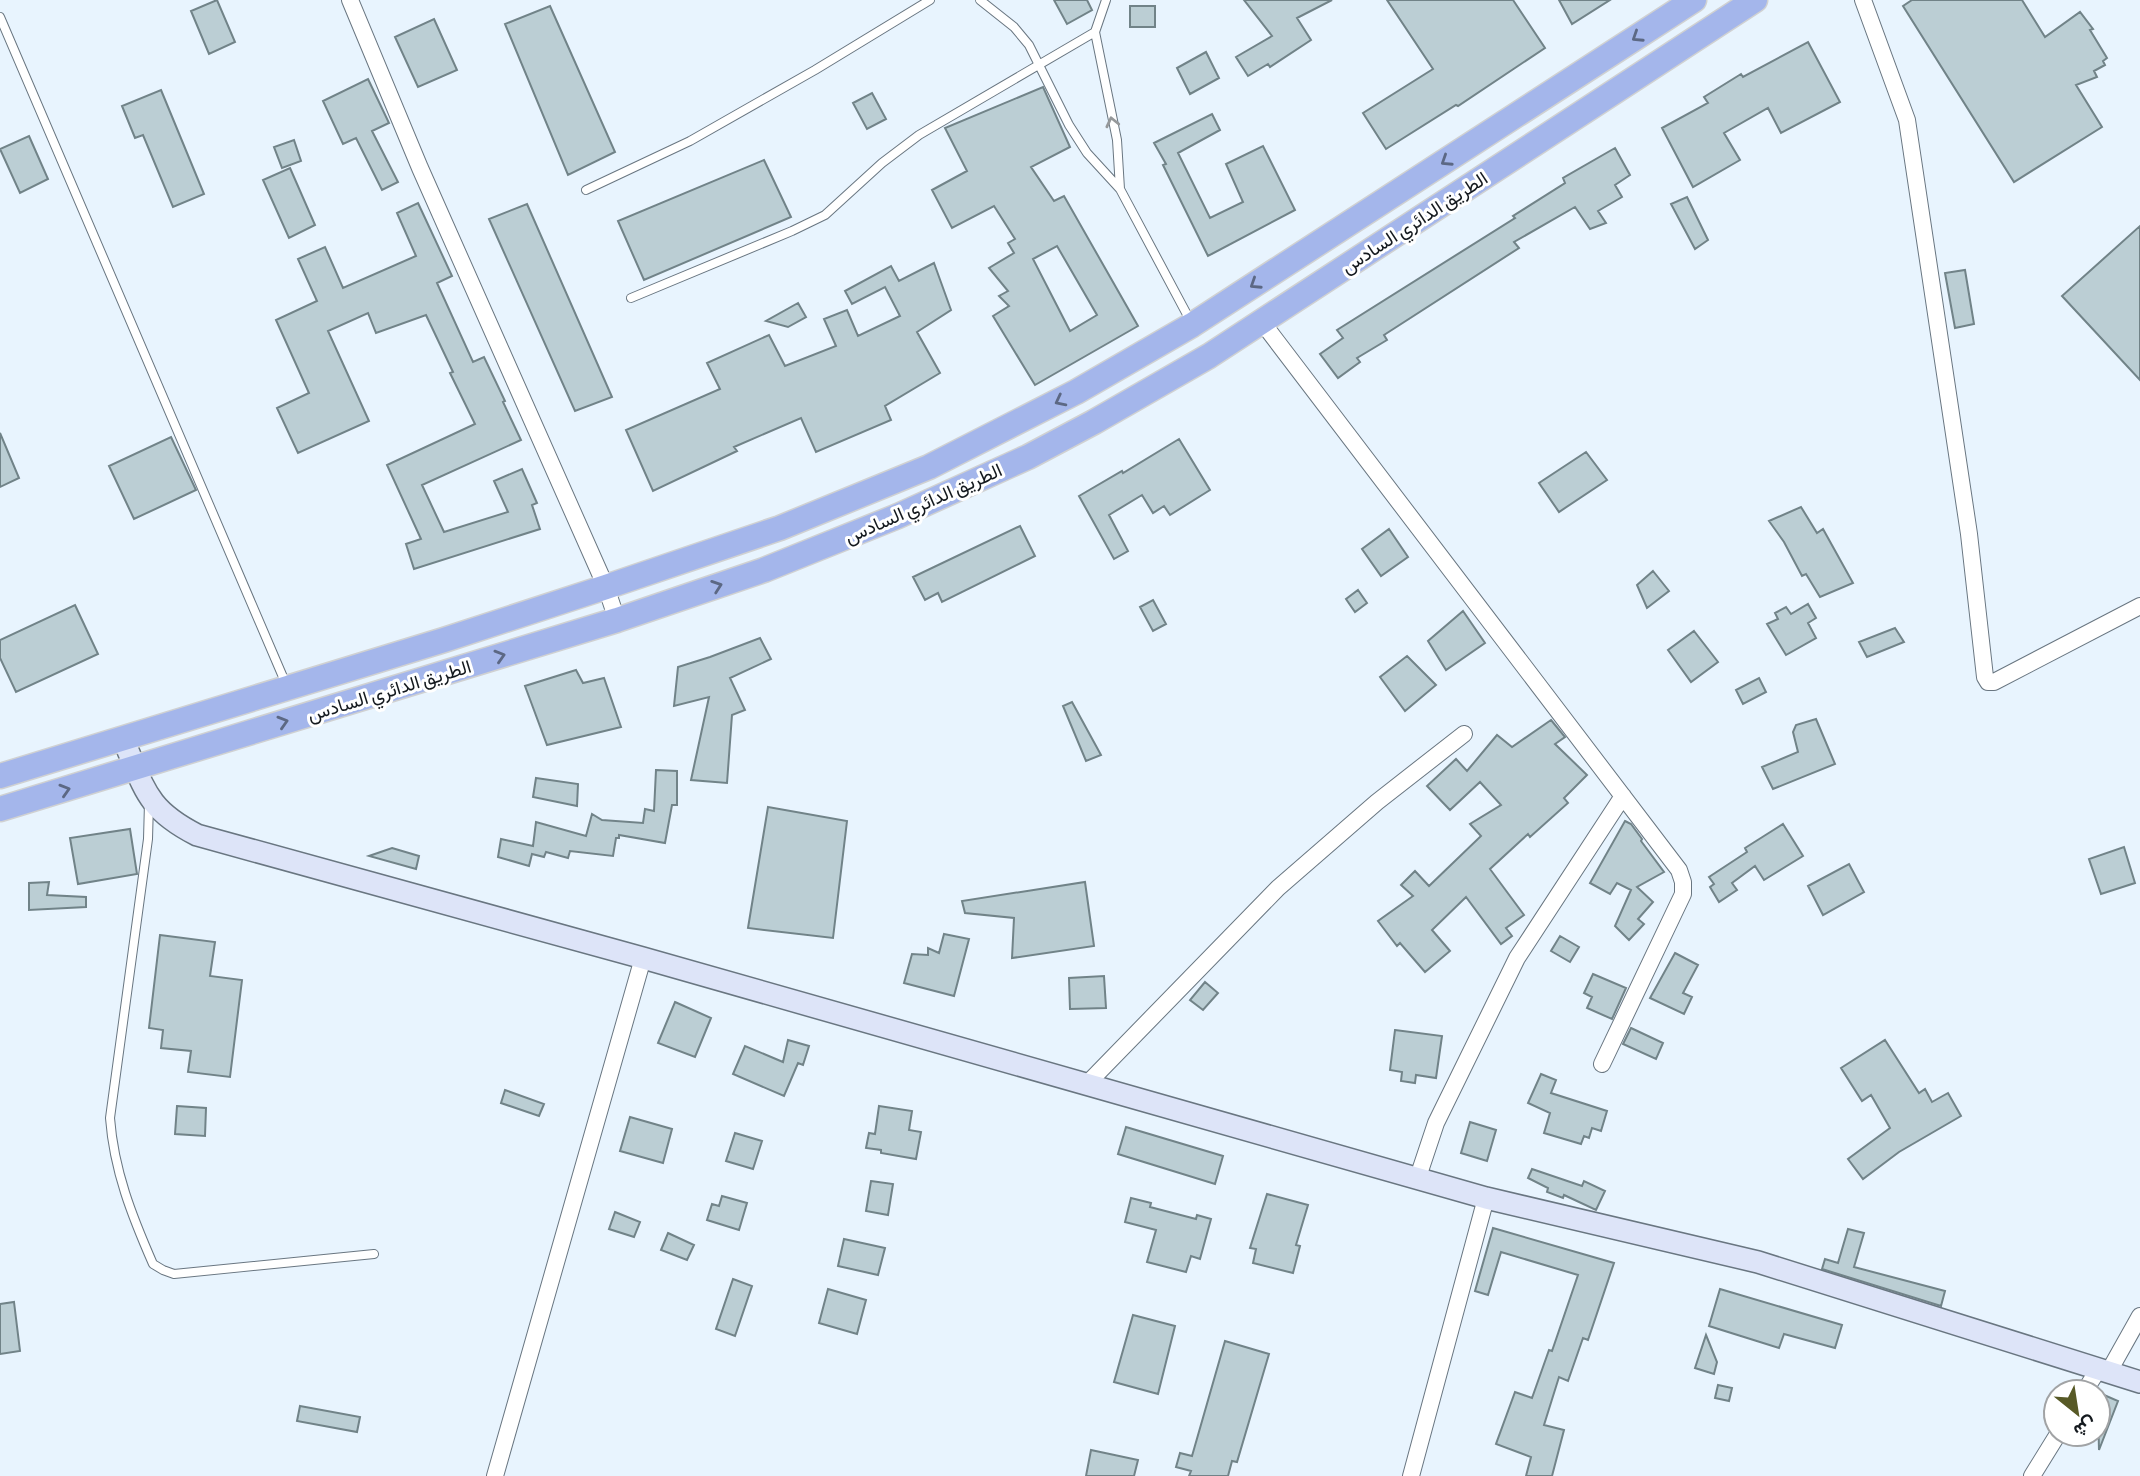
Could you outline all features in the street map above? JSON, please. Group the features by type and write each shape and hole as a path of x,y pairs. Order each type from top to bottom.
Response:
{"highway":[{"name":"الطريق الدائري السادس","path":"1,772 123,740 606,587 780,528 929,467 1076,392 1192,325 1694,0"},
{"name":"الطريق الدائري السادس","path":"0,809 617,620 764,570 898,516 1072,434 1209,356 1755,0"},
{"path":"1192,325 1209,356"},
{"path":"885,485 898,516"}],"main road":[{"path":"123,740 150,800 163,815 197,835 643,958 1486,1198 1758,1262 2140,1382"}],"street":[{"path":"350,0 420,168 606,587 617,620"},
{"path":"1863,0 1907,120 1969,534 1985,677 1988,682 1994,682 2140,606"},
{"path":"1262,322 1679,870 1683,894 1602,1064"},
{"path":"1087,1084 1278,888 1377,802 1464,734"},
{"path":"1418,1177 1436,1123 1517,958 1623,796"},
{"path":"495,1476 643,958"},
{"path":"1411,1476 1486,1198"},
{"path":"2097,1378 2140,1316"},
{"path":"2032,1476 2049,1448"}],"lane":[{"path":"586,190 690,141 815,70 930,0"},
{"path":"980,0 1014,27 1029,45 1069,125 1087,153 1121,189 1153,256 1192,325"},
{"path":"1106,0 1095,32 1117,140 1121,189"},
{"path":"0,17 287,687"},
{"path":"631,298 825,215 882,163 919,135 1095,32"},
{"path":"150,800 148,839 110,1118 112,1148 118,1176 153,1264 174,1273 374,1254"}],"building":[{"path":"217,0 235,42 209,54 191,11"},
{"path":"1054,0 1087,0 1092,10 1067,24"},
{"path":"1244,0 1332,0 1297,18 1311,40 1270,67 1268,64 1248,76 1236,57 1272,36"},
{"path":"1387,0 1513,0 1545,48 1458,106 1386,149 1363,113 1433,69"},
{"path":"1559,0 1610,0 1572,24"},
{"path":"1912,0 2022,0 2045,37 2080,12 2093,29 2090,30 2107,58 2103,61 2105,65 2094,71 2097,77 2076,85 2102,127 2014,182 1903,6"},
{"path":"550,6 615,152 568,175 505,24"},
{"path":"1130,6 1155,6 1155,27 1130,27"},
{"path":"434,19 457,70 418,87 395,37"},
{"path":"1808,42 1840,102 1781,133 1768,108 1724,133 1740,160 1693,187 1662,128 1708,103 1704,97 1741,74 1743,77"},
{"path":"1206,52 1219,78 1190,94 1177,68"},
{"path":"368,79 389,123 372,131 398,182 382,190 356,138 343,144 323,101"},
{"path":"1043,87 1070,147 1031,167 1054,201 1064,196 1138,326 1035,385 993,316 1009,306 999,296 1008,291 989,268 1014,253 1008,243 1015,239 994,206 952,228 932,190 967,171 945,128","holes":["1057,246 1097,315 1070,331 1033,259"]},
{"path":"161,90 204,194 173,207 143,135 135,138 122,106"},
{"path":"872,93 886,119 867,129 853,103"},
{"path":"1212,114 1220,130 1178,153 1210,218 1243,202 1226,164 1263,146 1295,210 1208,256 1154,143"},
{"path":"29,136 48,179 20,193 0,149"},
{"path":"294,140 301,161 282,168 274,147"},
{"path":"1615,148 1630,175 1615,185 1622,197 1598,211 1606,223 1590,229 1575,207 1514,242 1519,248 1384,335 1387,340 1357,358 1360,362 1338,378 1320,354 1343,338 1337,330 1515,218 1513,216 1565,183 1563,178"},
{"path":"764,160 791,217 644,280 618,221"},
{"path":"290,168 315,225 289,238 263,180"},
{"path":"1687,197 1708,240 1695,249 1671,204"},
{"path":"418,203 452,276 437,283 473,362 484,357 521,440 422,485 444,532 508,512 494,481 522,469 537,503 532,505 540,529 414,569 406,544 421,539 387,465 475,424 426,315 376,333 368,313 328,331 369,421 298,453 277,408 309,393 276,320 317,301 298,259 325,247 343,288 416,256 397,213"},
{"path":"527,204 612,397 575,411 489,219"},
{"path":"2140,226 2140,380 2062,296"},
{"path":"934,263 951,310 917,332 940,373 885,406 891,420 816,452 801,418 734,447 737,451 653,491 626,430 720,389 707,363 769,335 785,366 836,346 824,319 847,310 858,336 900,316 885,287 852,304 845,291 891,266 899,281"},
{"path":"1965,270 1974,324 1955,328 1945,273"},
{"path":"798,303 806,317 788,327 766,321"},
{"path":"0,433 19,478 0,487"},
{"path":"171,437 196,490 134,519 109,466"},
{"path":"1179,439 1210,490 1170,515 1164,506 1153,513 1142,495 1109,515 1128,551 1114,559 1079,496"},
{"path":"1586,452 1607,480 1559,512 1539,483"},
{"path":"1801,507 1817,533 1823,529 1853,583 1820,597 1806,574 1802,576 1769,521"},
{"path":"1020,526 1035,556 942,602 938,593 925,600 913,577"},
{"path":"1389,529 1408,557 1381,576 1362,549"},
{"path":"1653,571 1669,591 1647,608 1637,585"},
{"path":"1358,590 1367,603 1355,612 1346,599"},
{"path":"1153,600 1166,624 1153,631 1140,607"},
{"path":"1808,604 1816,618 1808,623 1816,638 1786,655 1767,624 1778,619 1775,613 1786,607 1791,614"},
{"path":"75,605 98,654 16,692 0,658 0,640"},
{"path":"1463,611 1485,643 1446,670 1428,641"},
{"path":"1895,628 1904,642 1867,657 1859,642"},
{"path":"1694,631 1718,662 1691,682 1668,650"},
{"path":"760,638 771,659 730,678 745,710 732,715 727,783 691,780 709,697 674,706 678,667"},
{"path":"1407,656 1436,685 1405,711 1380,677"},
{"path":"576,670 583,683 604,678 621,727 547,745 525,686"},
{"path":"1759,678 1766,692 1743,704 1736,690"},
{"path":"1072,702 1101,755 1086,761 1063,706"},
{"path":"1816,719 1835,764 1773,789 1762,767 1798,752 1793,732 1796,725"},
{"path":"1551,720 1565,737 1555,744 1587,775 1564,798 1568,803 1530,837 1528,834 1490,869 1524,915 1506,928 1512,936 1501,944 1466,897 1432,930 1450,951 1425,972 1400,943 1397,946 1378,921 1413,896 1401,885 1415,871 1429,886 1481,836 1470,824 1501,805 1480,782 1450,810 1427,786 1456,759 1467,771 1497,735 1512,747"},
{"path":"656,770 677,771 677,805 672,805 665,843 619,835 613,856 570,851 568,858 546,852 544,857 532,854 529,866 498,857 501,839 533,846 536,822 586,836 592,814 602,820 643,823 645,809 654,811"},
{"path":"536,778 578,784 577,806 533,797"},
{"path":"768,807 847,821 833,938 748,928"},
{"path":"1625,821 1631,824 1664,872 1637,887 1653,902 1638,919 1644,924 1629,940 1615,926 1631,890 1617,883 1610,894 1590,883"},
{"path":"1783,824 1803,856 1764,880 1755,866 1732,883 1737,890 1719,902 1710,887 1714,884 1709,877 1747,852 1745,848"},
{"path":"130,829 137,874 78,884 70,838"},
{"path":"2124,847 2135,883 2101,894 2089,859"},
{"path":"392,848 419,856 416,869 369,856"},
{"path":"1849,864 1864,892 1823,915 1808,886"},
{"path":"49,882 47,895 86,897 86,907 29,910 29,883"},
{"path":"1085,882 1094,946 1012,958 1014,918 965,913 962,901"},
{"path":"944,934 969,939 954,996 904,983 912,954 928,955 928,948 939,953"},
{"path":"160,935 215,942 210,976 242,980 230,1077 188,1072 191,1051 161,1048 163,1030 149,1028"},
{"path":"1560,936 1579,947 1570,962 1551,951"},
{"path":"1675,953 1698,965 1683,993 1692,997 1684,1014 1650,998"},
{"path":"1593,974 1626,988 1612,1019 1587,1008 1592,997 1584,993"},
{"path":"1104,976 1106,1008 1070,1009 1069,978"},
{"path":"1205,982 1218,993 1203,1010 1190,1000"},
{"path":"675,1002 711,1018 695,1057 658,1043"},
{"path":"1631,1028 1663,1043 1656,1059 1623,1044"},
{"path":"1395,1030 1442,1036 1436,1078 1416,1075 1415,1083 1401,1081 1402,1072 1390,1070"},
{"path":"788,1040 809,1046 803,1065 798,1063 784,1096 733,1074 745,1046 783,1062"},
{"path":"1885,1040 1919,1093 1925,1089 1932,1102 1948,1093 1961,1116 1899,1152 1863,1179 1848,1159 1890,1128 1871,1095 1862,1101 1841,1068"},
{"path":"1541,1074 1556,1080 1551,1093 1607,1111 1601,1131 1592,1128 1589,1138 1584,1136 1581,1144 1544,1133 1550,1113 1528,1103"},
{"path":"505,1090 544,1104 539,1116 501,1103"},
{"path":"177,1106 206,1108 205,1136 175,1134"},
{"path":"879,1106 912,1111 909,1130 921,1132 916,1159 866,1148 869,1133 875,1134"},
{"path":"630,1117 672,1129 663,1163 620,1151"},
{"path":"1470,1122 1496,1130 1487,1161 1461,1153"},
{"path":"1126,1127 1223,1156 1215,1184 1118,1154"},
{"path":"735,1133 762,1141 753,1169 726,1161"},
{"path":"1532,1169 1582,1186 1584,1181 1605,1191 1596,1210 1564,1195 1563,1198 1547,1192 1548,1188 1528,1178"},
{"path":"871,1181 893,1184 888,1215 866,1211"},
{"path":"1267,1194 1308,1205 1296,1245 1300,1246 1293,1273 1253,1263 1256,1249 1250,1248"},
{"path":"722,1196 747,1203 739,1230 707,1220 712,1204 719,1206"},
{"path":"1131,1198 1151,1203 1150,1207 1196,1219 1197,1215 1211,1219 1200,1259 1191,1256 1186,1272 1147,1262 1156,1230 1125,1222"},
{"path":"615,1212 640,1222 634,1237 609,1229"},
{"path":"1493,1228 1614,1263 1588,1340 1583,1338 1568,1381 1559,1377 1544,1425 1564,1430 1552,1476 1526,1476 1531,1457 1496,1444 1515,1392 1532,1398 1549,1350 1552,1351 1578,1275 1501,1252 1488,1295 1475,1291"},
{"path":"1848,1229 1864,1233 1854,1267 1945,1291 1941,1306 1822,1269 1825,1259 1838,1263"},
{"path":"668,1233 694,1245 687,1260 661,1250"},
{"path":"844,1239 885,1248 878,1275 838,1266"},
{"path":"733,1279 752,1286 735,1336 716,1329"},
{"path":"828,1289 866,1300 857,1334 819,1323"},
{"path":"1720,1289 1842,1325 1835,1348 1784,1334 1779,1348 1709,1326"},
{"path":"14,1302 20,1351 0,1354 0,1304"},
{"path":"1133,1315 1175,1326 1158,1394 1114,1382"},
{"path":"1706,1335 1717,1362 1714,1374 1695,1368"},
{"path":"1225,1341 1269,1354 1237,1462 1232,1461 1228,1476 1189,1476 1191,1471 1176,1467 1180,1453 1192,1456"},
{"path":"1718,1385 1732,1388 1729,1401 1715,1398"},
{"path":"2112,1398 2118,1401 2112,1416"},
{"path":"300,1406 360,1417 357,1432 297,1421"},
{"path":"1091,1450 1138,1460 1134,1476 1086,1476"}]}
